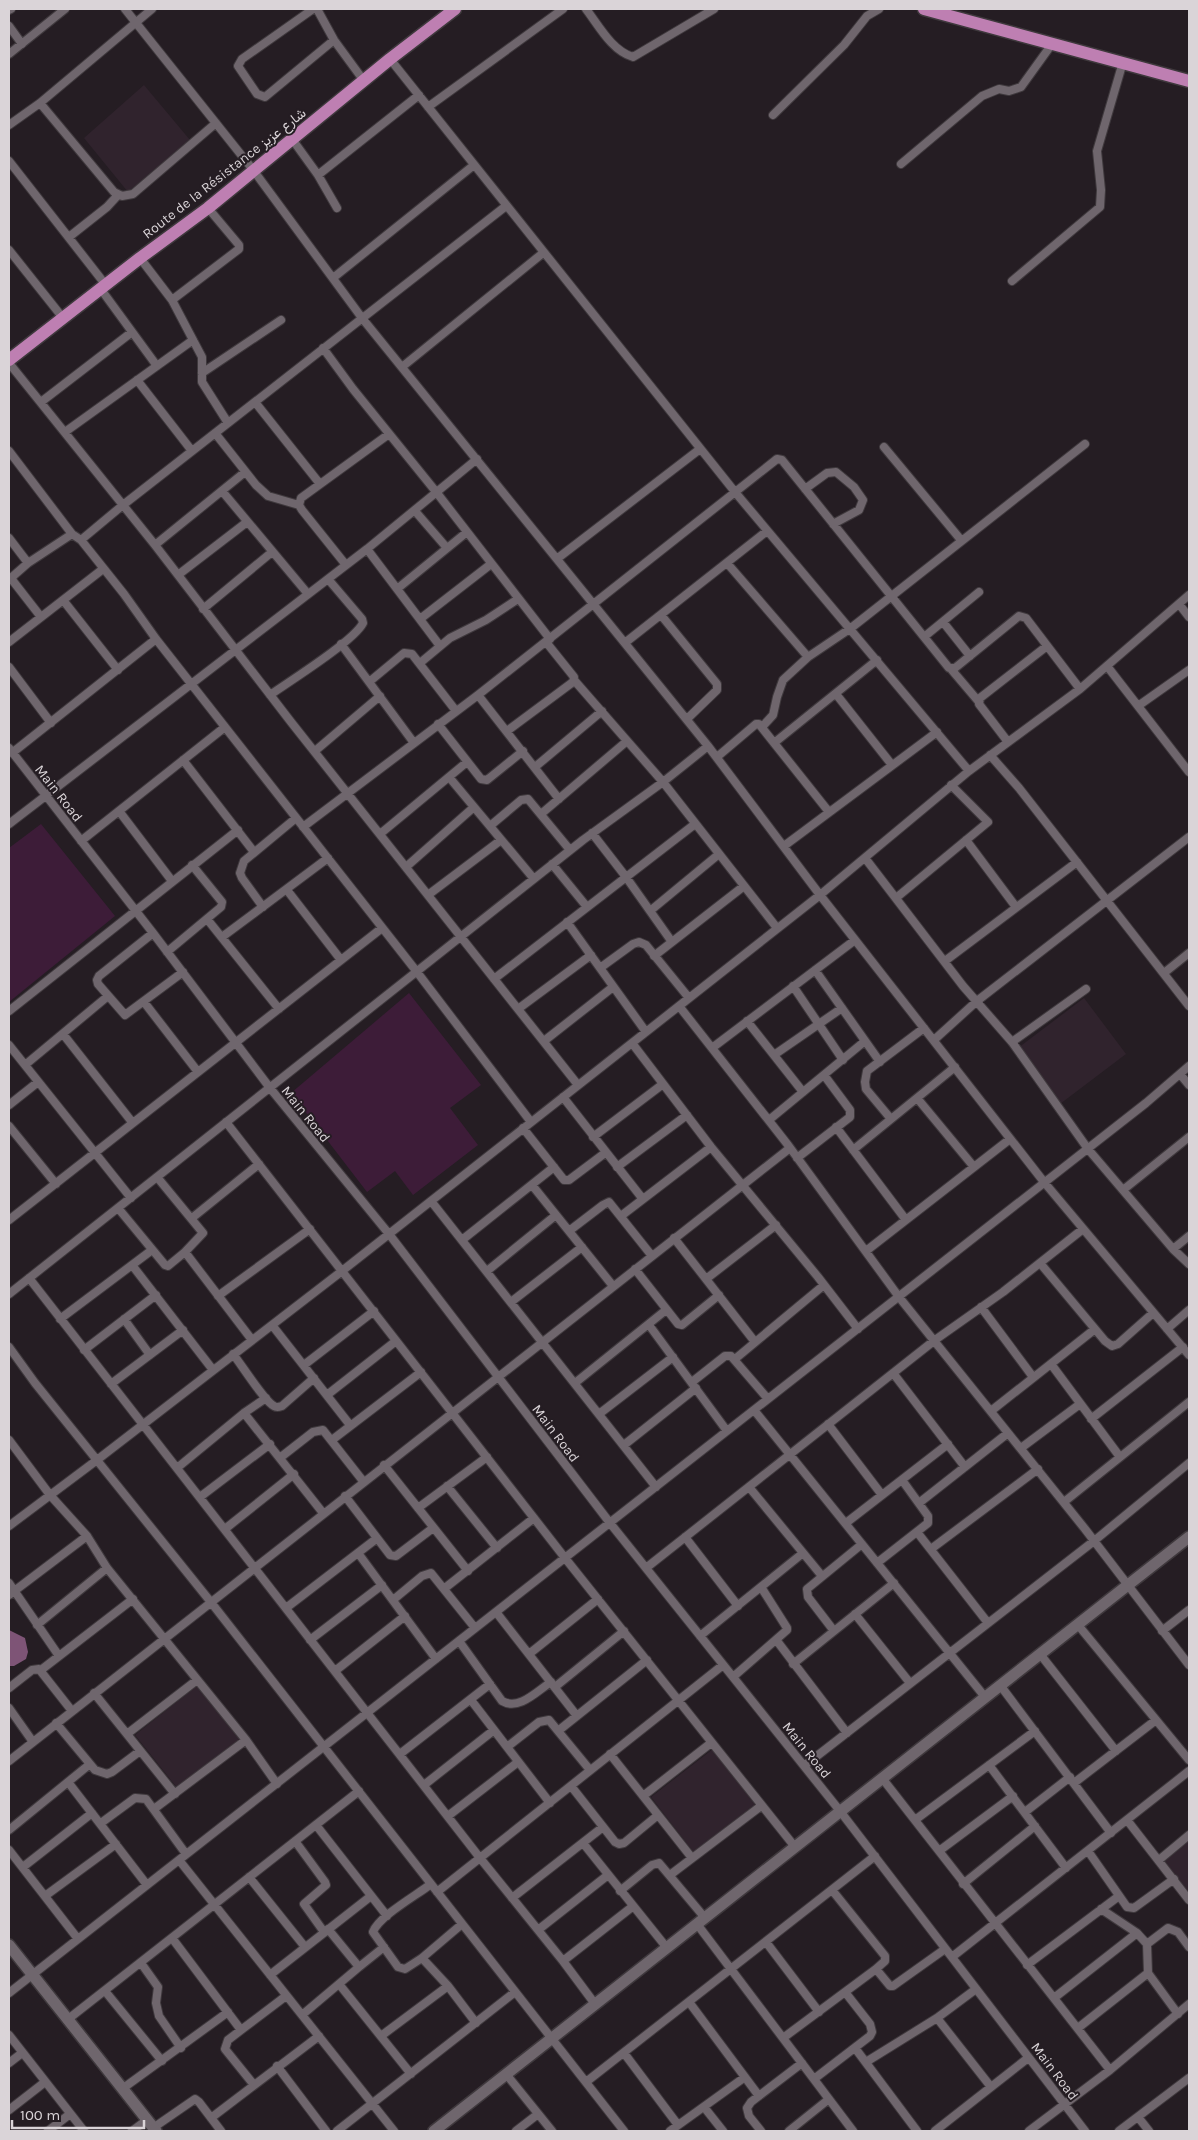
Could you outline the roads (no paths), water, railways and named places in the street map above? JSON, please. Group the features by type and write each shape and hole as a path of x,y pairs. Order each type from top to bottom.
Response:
{"main road":[{"name":"Route de la Résistance شارع عزيز","path":"9,362 103,286 208,208 390,59 455,9"},
{"path":"924,9 1189,81"}],"street":[{"path":"9,54 65,9"},
{"path":"125,9 254,171 362,318 626,642 717,757 820,895 1044,1182 1189,1355"},
{"path":"9,126 40,103 152,9"},
{"path":"334,40 265,97 257,94 238,66 242,59 315,9 334,40 364,81"},
{"path":"428,107 562,9"},
{"path":"586,9 616,48 626,55 633,57 714,9"},
{"path":"773,115 844,45 866,16 879,9"},
{"path":"9,26 22,44"},
{"path":"901,164 982,96 999,89 1009,91 1021,87 1052,44"},
{"path":"390,59 735,492 969,770"},
{"path":"1012,281 1100,207 1101,190 1097,151 1123,62"},
{"path":"318,175 419,95"},
{"path":"40,103 118,195 126,196 133,194 216,123"},
{"path":"292,139 318,175 338,208"},
{"path":"9,161 69,237 157,366"},
{"path":"333,278 474,165"},
{"path":"69,237 107,207 118,195"},
{"path":"81,540 123,505 506,206"},
{"path":"172,300 239,249 239,245 208,208"},
{"path":"9,250 63,318"},
{"path":"402,367 543,253"},
{"path":"140,258 172,300 194,340 202,358 204,386 228,423"},
{"path":"202,373 281,320"},
{"path":"41,402 132,332"},
{"path":"64,432 194,340"},
{"path":"323,348 518,599 574,680 663,782 777,928"},
{"path":"9,362 155,545 270,695 578,1085"},
{"path":"137,380 192,451"},
{"path":"255,402 320,484"},
{"path":"215,433 245,472 268,496 299,505 346,565"},
{"path":"299,505 301,498 389,434"},
{"path":"762,727 773,715 783,680 808,657 851,628 1085,444"},
{"path":"884,447 961,540"},
{"path":"558,558 700,449"},
{"path":"9,451 72,534 81,540 532,1122"},
{"path":"9,824 367,549 477,459"},
{"path":"303,827 478,695 777,459 782,460 924,637 979,702 1008,742"},
{"path":"155,545 245,472"},
{"path":"805,489 827,474 836,472 854,487 863,500 859,510 833,524"},
{"path":"222,491 308,594"},
{"path":"415,510 447,548"},
{"path":"178,575 247,522"},
{"path":"626,642 767,531"},
{"path":"397,589 466,532"},
{"path":"41,617 13,581 12,577 28,563 72,534"},
{"path":"10,542 28,563"},
{"path":"367,549 440,646"},
{"path":"203,609 272,552"},
{"path":"727,563 808,657"},
{"path":"420,619 491,564"},
{"path":"9,642 103,569"},
{"path":"270,695 341,644 363,624 362,619 328,579"},
{"path":"924,637 979,592"},
{"path":"9,1526 342,1271 820,895 969,770 1080,689 1189,595"},
{"path":"420,663 450,638 486,620 518,599"},
{"path":"63,600 118,670"},
{"path":"1179,604 1189,617"},
{"path":"662,615 716,684 717,690 687,719"},
{"path":"951,669 955,668 1019,616 1026,618 1080,689"},
{"path":"943,622 970,656"},
{"path":"11,751 51,723 156,639"},
{"path":"341,644 414,743"},
{"path":"979,702 980,698 1047,646"},
{"path":"369,682 404,653 412,654 456,711"},
{"path":"774,743 877,660"},
{"path":"1106,666 1189,772"},
{"path":"9,667 51,723"},
{"path":"1138,706 1189,670"},
{"path":"507,731 573,684 574,680"},
{"path":"836,694 892,765"},
{"path":"478,695 523,750 559,799"},
{"path":"314,751 380,696"},
{"path":"535,767 602,711"},
{"path":"438,724 478,776 486,780 523,750"},
{"path":"717,757 756,724 762,727 829,812"},
{"path":"81,841 225,727"},
{"path":"784,846 937,732"},
{"path":"541,814 627,741"},
{"path":"9,1294 552,864 663,782 708,746"},
{"name":"Main Road","path":"11,751 183,972 270,1088 388,1234 610,1523 840,1811 1064,2105 1086,2131"},
{"path":"990,755 1019,788 1189,1006"},
{"path":"183,760 254,852"},
{"path":"380,834 467,762"},
{"path":"450,777 534,879"},
{"path":"896,898 988,822 951,785"},
{"path":"490,826 525,798 541,814 570,850"},
{"path":"406,867 474,807"},
{"path":"119,811 172,881"},
{"path":"263,907 240,873 244,861 296,818"},
{"path":"494,978 696,824"},
{"path":"9,1011 238,830"},
{"path":"592,833 672,942"},
{"path":"934,1040 977,1001 1189,837"},
{"path":"428,895 502,840"},
{"path":"966,840 1016,907"},
{"path":"650,911 719,854"},
{"path":"222,937 328,858"},
{"path":"864,858 946,961 963,986 1012,1042 1088,1149 1173,1249 1189,1264"},
{"path":"946,961 1077,862"},
{"path":"552,864 587,907"},
{"path":"167,952 221,907 222,902 192,865"},
{"path":"654,956 744,886"},
{"path":"287,890 341,960"},
{"path":"207,919 279,1009"},
{"path":"567,922 646,1032"},
{"path":"9,1219 382,928"},
{"path":"153,933 99,976 98,984 125,1015 183,972"},
{"path":"712,1048 855,940"},
{"path":"600,968 633,944 639,942 646,945 689,998"},
{"path":"1164,973 1189,953"},
{"path":"518,1009 591,955"},
{"path":"815,970 880,1062"},
{"path":"793,986 842,1060"},
{"path":"544,1041 613,987"},
{"path":"1012,1042 1086,989"},
{"path":"25,1065 108,996"},
{"path":"144,1002 198,1072"},
{"path":"679,1006 769,1120 899,1297 1038,1469 1189,1665"},
{"path":"774,1055 842,1008"},
{"path":"748,1021 803,1092"},
{"path":"891,1119 866,1089 867,1071 924,1028"},
{"path":"63,1034 132,1122"},
{"path":"769,1120 865,1041"},
{"path":"632,1043 711,1147 743,1184 858,1329"},
{"path":"9,1045 131,1198"},
{"path":"9,1994 1088,1149 1189,1066"},
{"path":"853,1150 954,1067"},
{"path":"1180,1074 1189,1085"},
{"path":"797,1158 850,1116 850,1110 824,1075"},
{"path":"9,1105 38,1082"},
{"path":"593,1137 663,1084"},
{"path":"562,1098 642,1198"},
{"path":"917,1098 974,1167"},
{"path":"617,1167 686,1115"},
{"path":"226,1122 565,1558 794,1847"},
{"path":"9,1126 56,1184"},
{"path":"523,1128 566,1181 605,1153"},
{"path":"836,1128 906,1220"},
{"path":"1123,1190 1189,1137"},
{"path":"866,1251 1010,1138"},
{"path":"620,1216 711,1147"},
{"path":"9,1761 210,1601 790,1148"},
{"path":"192,1218 259,1164"},
{"path":"462,1240 554,1167"},
{"path":"118,1208 162,1263 168,1266 203,1235 192,1218 156,1177"},
{"path":"532,1185 613,1286"},
{"path":"431,1201 656,1487"},
{"path":"569,1231 609,1202 652,1256"},
{"path":"487,1271 556,1216"},
{"path":"706,1279 776,1225"},
{"path":"218,1296 310,1229"},
{"path":"646,1568 934,1340 1084,1229"},
{"path":"1173,1249 1189,1236"},
{"path":"674,1238 755,1342"},
{"path":"512,1302 582,1247"},
{"path":"60,1319 152,1250"},
{"path":"185,1252 252,1340"},
{"path":"1040,1263 1105,1341 1112,1346 1118,1344 1153,1313"},
{"path":"132,1265 213,1370"},
{"path":"635,1269 678,1324 682,1325 718,1295"},
{"path":"29,1278 142,1426 200,1497 595,2004"},
{"path":"734,1359 824,1285"},
{"path":"84,1350 156,1295"},
{"path":"981,1307 1034,1377"},
{"path":"575,1383 666,1310"},
{"path":"1167,1329 1189,1310"},
{"path":"304,1365 374,1311"},
{"path":"124,1319 150,1355"},
{"path":"272,1325 350,1426"},
{"path":"649,1325 728,1431"},
{"path":"991,1410 1095,1329"},
{"path":"111,1384 183,1330"},
{"path":"327,1395 396,1341"},
{"path":"9,1347 624,2131"},
{"path":"1092,1419 1183,1347"},
{"path":"233,1354 273,1406 282,1406 314,1378"},
{"path":"624,1446 725,1356 731,1356 734,1359 768,1400"},
{"path":"599,1414 673,1357"},
{"path":"1051,1364 1120,1457"},
{"path":"332,1440 421,1372"},
{"path":"893,1373 965,1467"},
{"path":"177,1468 244,1413 266,1398"},
{"path":"1064,1502 1189,1402"},
{"path":"1021,1448 1080,1404"},
{"path":"754,1410 985,1697"},
{"path":"244,1413 281,1457 323,1513"},
{"path":"828,1424 882,1495"},
{"path":"281,1457 319,1429 325,1431 363,1481"},
{"path":"919,1503 1008,1433"},
{"path":"9,1440 50,1495 87,1536 107,1568 246,1740 277,1784"},
{"path":"200,1497 270,1444"},
{"path":"846,1524 948,1444"},
{"path":"418,1508 487,1457"},
{"path":"804,1766 1094,1542 1189,1463"},
{"path":"384,1465 468,1570"},
{"path":"931,1550 1038,1469"},
{"path":"225,1529 294,1474"},
{"path":"877,1563 928,1523 929,1519 902,1480"},
{"path":"447,1486 497,1548"},
{"path":"749,1487 822,1576"},
{"path":"345,1496 390,1555 396,1556 433,1528"},
{"path":"445,1588 534,1518"},
{"path":"917,1532 988,1623"},
{"path":"12,1593 87,1536"},
{"path":"685,1537 738,1606"},
{"path":"436,2130 1189,1537"},
{"path":"286,1608 376,1539"},
{"path":"834,1631 806,1593 822,1576 862,1544"},
{"path":"358,1553 436,1659"},
{"path":"700,1636 803,1553"},
{"path":"37,1624 107,1568"},
{"path":"393,1600 427,1573 431,1573 445,1588 475,1628"},
{"path":"9,1583 12,1593 37,1624 59,1656"},
{"path":"793,1664 894,1584"},
{"path":"310,1640 382,1585"},
{"path":"733,1677 785,1634 787,1628 761,1587"},
{"path":"9,1688 32,1670 41,1670 133,1599"},
{"path":"529,1654 598,1599"},
{"path":"1162,1631 1189,1610"},
{"path":"496,1612 577,1716"},
{"path":"855,1614 910,1683"},
{"path":"335,1671 405,1616"},
{"path":"1078,1624 1189,1760"},
{"path":"459,1641 502,1701 513,1705 519,1704 553,1685 624,1631"},
{"path":"777,1640 846,1733"},
{"path":"1040,1654 1116,1750"},
{"path":"558,1731 647,1660"},
{"path":"437,1892 723,1665"},
{"path":"41,1670 72,1711"},
{"path":"127,1734 197,1680"},
{"path":"400,1754 490,1684"},
{"path":"1000,1685 1111,1832"},
{"path":"94,1693 175,1794"},
{"path":"471,1700 550,1803"},
{"path":"9,1708 33,1742"},
{"path":"507,1747 542,1720 549,1720 590,1770"},
{"path":"1025,1812 1116,1750 1156,1720"},
{"path":"56,1723 95,1770 107,1774 140,1750"},
{"path":"424,1785 494,1730"},
{"path":"915,1820 1035,1731"},
{"path":"154,1809 246,1740"},
{"path":"643,1796 711,1743"},
{"path":"610,1754 692,1858"},
{"path":"448,1816 518,1762"},
{"path":"9,1830 90,1764"},
{"path":"990,1765 1066,1868"},
{"path":"952,1957 1189,1772"},
{"path":"882,1778 994,1924 1110,2070"},
{"path":"68,1782 147,1885"},
{"path":"571,1786 615,1842 619,1844 624,1843 658,1815"},
{"path":"67,2020 358,1792"},
{"path":"939,1851 1013,1796"},
{"path":"101,1823 138,1797 146,1798 186,1854"},
{"path":"670,1875 761,1806"},
{"path":"23,1867 92,1812"},
{"path":"1127,1820 1189,1900"},
{"path":"316,1825 387,1916"},
{"path":"964,1884 1035,1826"},
{"path":"512,1898 603,1827"},
{"path":"1159,1860 1189,1835"},
{"path":"295,1841 326,1885 304,1904 359,1967"},
{"path":"583,1843 632,1907 667,1948"},
{"path":"45,1896 116,1844"},
{"path":"9,1850 78,1939"},
{"path":"1088,1851 1127,1907 1134,1908 1174,1879"},
{"path":"586,2082 875,1856"},
{"path":"179,1860 394,2131"},
{"path":"620,1891 655,1864 662,1865 701,1921 731,1970 854,2131"},
{"path":"538,1930 608,1876"},
{"path":"249,1877 305,1947"},
{"path":"431,1884 387,1916 375,1928 374,1932 384,1947 402,1968 406,1968 422,1958 462,1924"},
{"path":"783,2038 885,1961 885,1956 832,1890"},
{"path":"270,1975 371,1896"},
{"path":"1027,1965 1119,1896"},
{"path":"563,1961 632,1907"},
{"path":"1102,1909 1137,1933 1147,1944 1148,1973 1178,2014"},
{"path":"1147,1944 1168,1928 1178,1932 1188,1942"},
{"path":"1054,1998 1137,1933"},
{"path":"172,1938 241,2030"},
{"path":"766,1942 819,2012"},
{"path":"9,1945 152,2126"},
{"path":"302,2015 384,1947"},
{"path":"876,1969 890,1986 893,1986 945,1949"},
{"path":"422,1958 448,1986 476,2023"},
{"path":"141,1963 158,1987 157,2010 159,2016 181,2048"},
{"path":"1078,2028 1148,1973"},
{"path":"339,1984 411,2074"},
{"path":"381,2036 448,1986"},
{"path":"866,2062 937,2018 976,1989"},
{"path":"104,1991 162,2060"},
{"path":"337,2131 515,1992"},
{"path":"814,2079 870,2036 872,2027 844,1992"},
{"path":"254,2085 225,2049 228,2040 286,1996"},
{"path":"689,2002 759,2096"},
{"path":"1029,2131 1110,2070 1189,2004"},
{"path":"122,2089 181,2048 228,2012"},
{"path":"937,2018 991,2087"},
{"path":"9,2035 84,2131"},
{"path":"211,2118 277,2066 319,2036"},
{"path":"855,2048 917,2131"},
{"path":"9,2063 22,2053"},
{"path":"624,2053 678,2126"},
{"path":"935,2131 1028,2058"},
{"path":"761,2131 747,2112 747,2108 751,2102 802,2063"},
{"path":"277,2066 326,2131"},
{"path":"506,2074 552,2131"},
{"path":"670,2131 745,2077"},
{"path":"1119,2131 1189,2078"},
{"path":"9,2110 45,2082"},
{"path":"132,2131 152,2126 192,2099 199,2102 222,2131"},
{"path":"792,2130 830,2100"},
{"path":"704,2107 723,2131"},
{"path":"48,2131 70,2114"},
{"path":"516,2131 538,2114"},
{"path":"1138,2117 1149,2131"}]}
